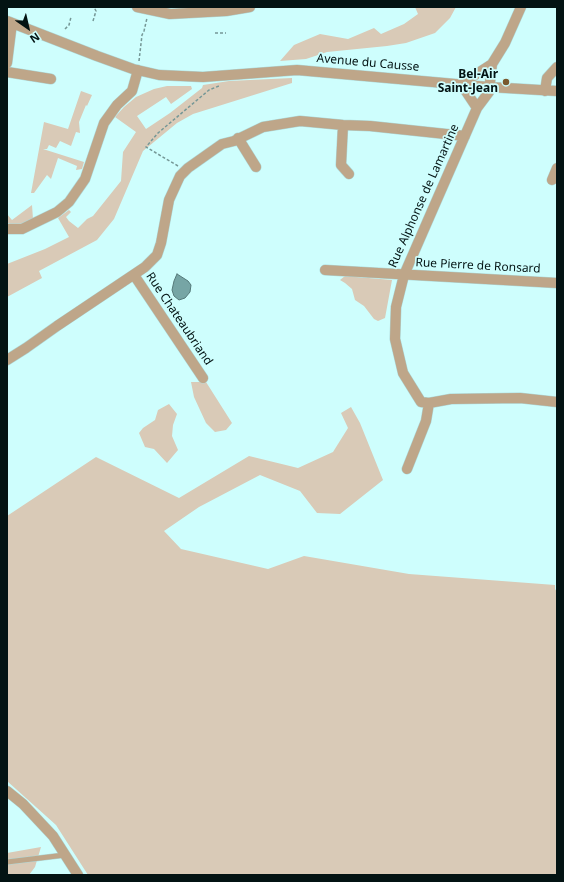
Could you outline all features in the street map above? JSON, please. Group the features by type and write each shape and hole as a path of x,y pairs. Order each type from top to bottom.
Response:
{"street":[{"path":"137,7 170,14 226,11 250,7"},
{"path":"477,108 461,84 492,64 505,43 521,7"},
{"path":"7,63 10,22"},
{"name":"Avenue du Causse","path":"10,22 138,70 160,75 203,77 297,70 488,87 557,91"},
{"name":"Rue Alphonse de Lamartine","path":"429,403 421,402 403,373 395,339 396,307 404,275 477,108 489,92 488,87 492,64"},
{"path":"545,91 547,78 557,67"},
{"path":"7,229 22,228 57,212 69,202 85,179 104,123 117,105 132,91 138,70"},
{"path":"7,72 51,79"},
{"name":"Rue Chateaubriand","path":"7,360 134,275 157,256 162,241 169,200 180,176 222,144 264,127 300,121 370,126 465,136"},
{"path":"343,125 341,165 349,174"},
{"path":"238,138 256,167"},
{"path":"552,180 557,168"},
{"name":"Rue Pierre de Ronsard","path":"325,270 557,283"},
{"name":"Rue Chateaubriand","path":"134,275 203,378"},
{"path":"407,469 426,421 429,403 451,399 523,398 557,402"},
{"path":"7,791 23,804 53,836 78,875"}],"lane":[{"path":"7,862 65,855"}],"path":[{"path":"93,21 96,12 94,7"},
{"path":"65,29 69,25 71,17"},
{"path":"140,59 141,40 146,18"},
{"path":"215,33 226,33"},
{"path":"184,172 181,168 146,147 158,133 209,90 220,85 229,76"}],"shaded area":[{"path":"415,7 456,7 450,18 435,33 406,43 327,52 306,59 280,61 294,45 320,34 348,39 374,28 381,34 404,24 418,14"},
{"path":"292,78 292,83 193,114 177,123 143,151 114,219 97,240 39,271 42,278 7,297 7,264 45,249 69,237 58,218 69,210 71,212 66,217 78,228 87,219 93,216 121,181 123,152 136,132 115,117 136,97 154,89 167,86 191,86 192,89 171,104 166,97 137,116 146,129 170,113 202,88 203,85 229,81"},
{"path":"81,91 92,95 79,122 80,133 76,132 71,146 60,141 56,148 49,145 47,149 43,149 84,162 82,169 76,170 77,166 58,158 51,179 47,175 34,193 31,193 44,122 68,129"},
{"path":"32,205 33,219 22,224 12,225 7,223 7,214 12,220"},
{"path":"345,276 392,280 385,318 378,321 374,319 364,306 355,300 352,289 340,280"},
{"path":"191,382 206,382 232,423 226,430 215,432 206,423 194,397"},
{"path":"169,404 177,414 173,425 172,436 178,450 167,463 154,449 145,447 139,433 143,428 155,420 158,410"},
{"path":"351,407 360,423 383,480 340,514 317,513 300,491 260,475 199,507 164,531 181,549 268,569 304,556 409,574 555,585 557,592 557,875 88,875 56,825 7,781 7,516 96,457 179,498 249,456 298,468 333,452 348,428 341,413"},
{"path":"41,847 35,867 29,875 7,875 7,853"}],"water":[{"path":"177,274 188,281 191,285 190,292 185,298 179,300 174,296 172,290"}],"place":[{"name":"Bel-Air Saint-Jean","path":"506,82"}]}
